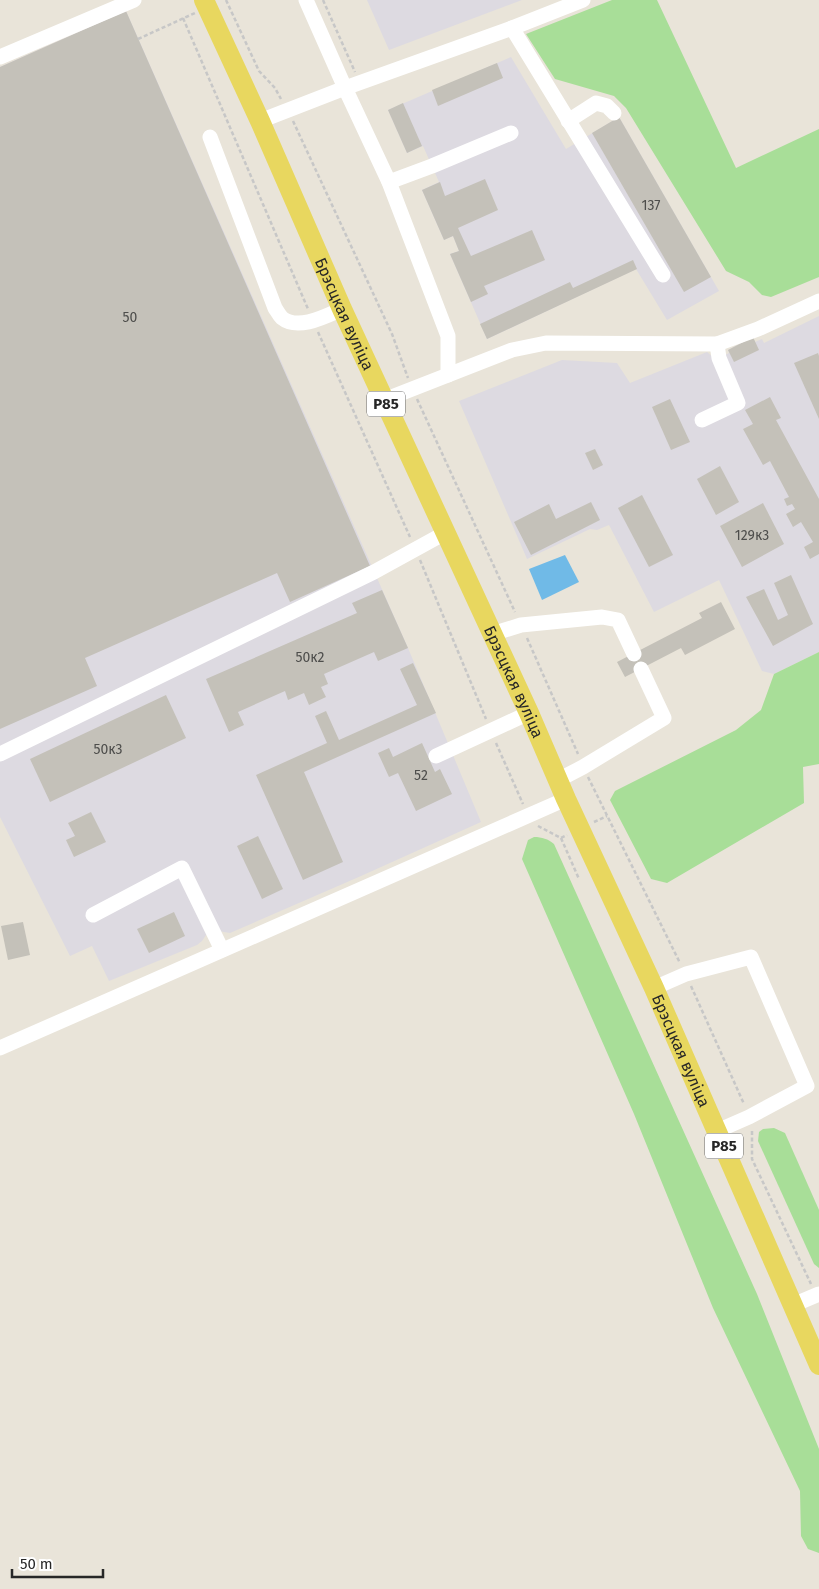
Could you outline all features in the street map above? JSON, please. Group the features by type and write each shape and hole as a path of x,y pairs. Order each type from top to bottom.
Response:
{"main road":[{"name":"Брэсцкая вуліца","path":"205,4 260,121 342,309 654,988 819,1365"}],"street":[{"path":"0,57 134,0"},
{"path":"306,0 389,182 448,336 448,375"},
{"path":"260,121 360,81 512,28 583,0"},
{"path":"512,28 663,275"},
{"path":"568,121 596,103 607,106 614,113"},
{"path":"389,182 511,133"},
{"path":"210,137 275,308 283,319 298,323 313,321 342,309"},
{"path":"384,400 512,350 546,343 717,344 758,329 819,301"},
{"path":"702,420 738,404 719,358 717,344"},
{"path":"0,754 374,572 445,532"},
{"path":"492,634 521,625 602,617 618,620 634,654"},
{"path":"558,780 664,718 641,669"},
{"path":"436,756 529,713"},
{"path":"0,1048 566,799"},
{"path":"93,914 182,868 222,950"},
{"path":"654,988 686,974 751,957 807,1086 718,1131"},
{"path":"793,1305 818,1294"}],"path":[{"path":"138,39 184,18 205,4 227,0 259,71 275,88 287,110 392,334 412,389 521,625 583,767 686,974 749,1117 752,1126 752,1158 818,1294"},
{"path":"323,0 360,81"},
{"path":"184,18 313,321 415,549 490,731 528,815 532,822 561,838 579,879"},
{"path":"561,838 607,816"}],"shaded area":[{"path":"367,0 522,0 389,50"},
{"path":"126,11 408,648 481,822 230,933 218,931 206,935 197,945 109,981 92,946 70,956 0,817 0,67"},
{"path":"511,57 566,149 619,117 719,291 667,320 636,269 487,339 450,254 459,251 453,236 444,240 422,190 439,182 423,146 407,153 388,110"},
{"path":"819,316 819,652 774,674 762,671 719,580 654,612 609,525 597,530 590,529 527,559 459,401 562,360 617,363 630,383 707,352 715,359 719,358 729,353 728,350 753,337 755,342 762,339 764,343"}],"green space":[{"path":"612,0 657,0 736,168 819,129 819,277 771,297 762,295 749,282 726,271 626,108 614,96 555,79 526,34"},
{"path":"819,652 819,764 803,767 804,803 667,883 651,879 610,800 615,791 736,730 761,710 774,674"},
{"path":"540,837 554,844 757,1294 819,1449 819,1553 808,1549 801,1536 800,1491 713,1308 634,1114 522,859 528,840"},
{"path":"774,1128 785,1133 819,1210 819,1268 814,1264 758,1141 759,1132 763,1129"}],"water":[{"path":"565,555 579,582 542,600 529,569"}],"building":[{"path":"126,11 370,566 290,602 277,573 85,658 97,686 0,729 0,67"},
{"path":"497,63 503,78 438,106 432,90"},
{"path":"403,103 422,146 407,153 388,110"},
{"path":"619,117 711,277 684,292 592,133"},
{"path":"485,179 498,210 458,228 471,256 532,230 545,260 484,286 488,294 471,302 450,254 459,251 453,236 444,240 422,190 440,182 445,196"},
{"path":"633,260 637,269 487,339 480,324 570,282 573,288"},
{"path":"753,337 759,350 734,362 728,350"},
{"path":"818,353 819,356 819,419 794,363"},
{"path":"770,397 781,418 776,420 819,499 819,554 810,559 804,547 813,542 801,522 793,527 786,514 795,509 792,504 787,506 784,499 789,497 770,461 763,465 743,429 753,424 745,410"},
{"path":"670,399 690,442 671,450 652,407"},
{"path":"595,449 603,465 593,470 585,453"},
{"path":"720,466 739,502 716,515 697,479"},
{"path":"642,495 673,555 649,567 618,508"},
{"path":"591,502 600,520 531,555 514,522 549,504 556,519"},
{"path":"763,503 784,544 742,567 720,526"},
{"path":"791,575 813,624 773,646 746,597 764,589 778,620 788,615 774,583"},
{"path":"382,590 408,648 378,661 374,652 324,674 328,684 321,687 326,697 309,705 304,693 288,700 285,691 238,712 244,725 229,732 206,679 357,613 352,603"},
{"path":"721,602 735,629 685,655 681,648 625,677 617,662 702,618 699,613"},
{"path":"413,663 436,713 304,772 343,862 303,880 256,775 327,743 315,716 326,711 339,740 417,705 400,669"},
{"path":"166,695 186,738 50,802 30,759"},
{"path":"422,743 435,772 440,769 452,794 416,811 398,773 389,777 378,753 389,748 393,757"},
{"path":"91,812 106,842 74,857 66,840 75,836 68,823"},
{"path":"258,836 283,889 262,899 237,846"},
{"path":"174,912 185,936 149,953 137,929"},
{"path":"23,922 30,955 8,960 1,926"}]}
